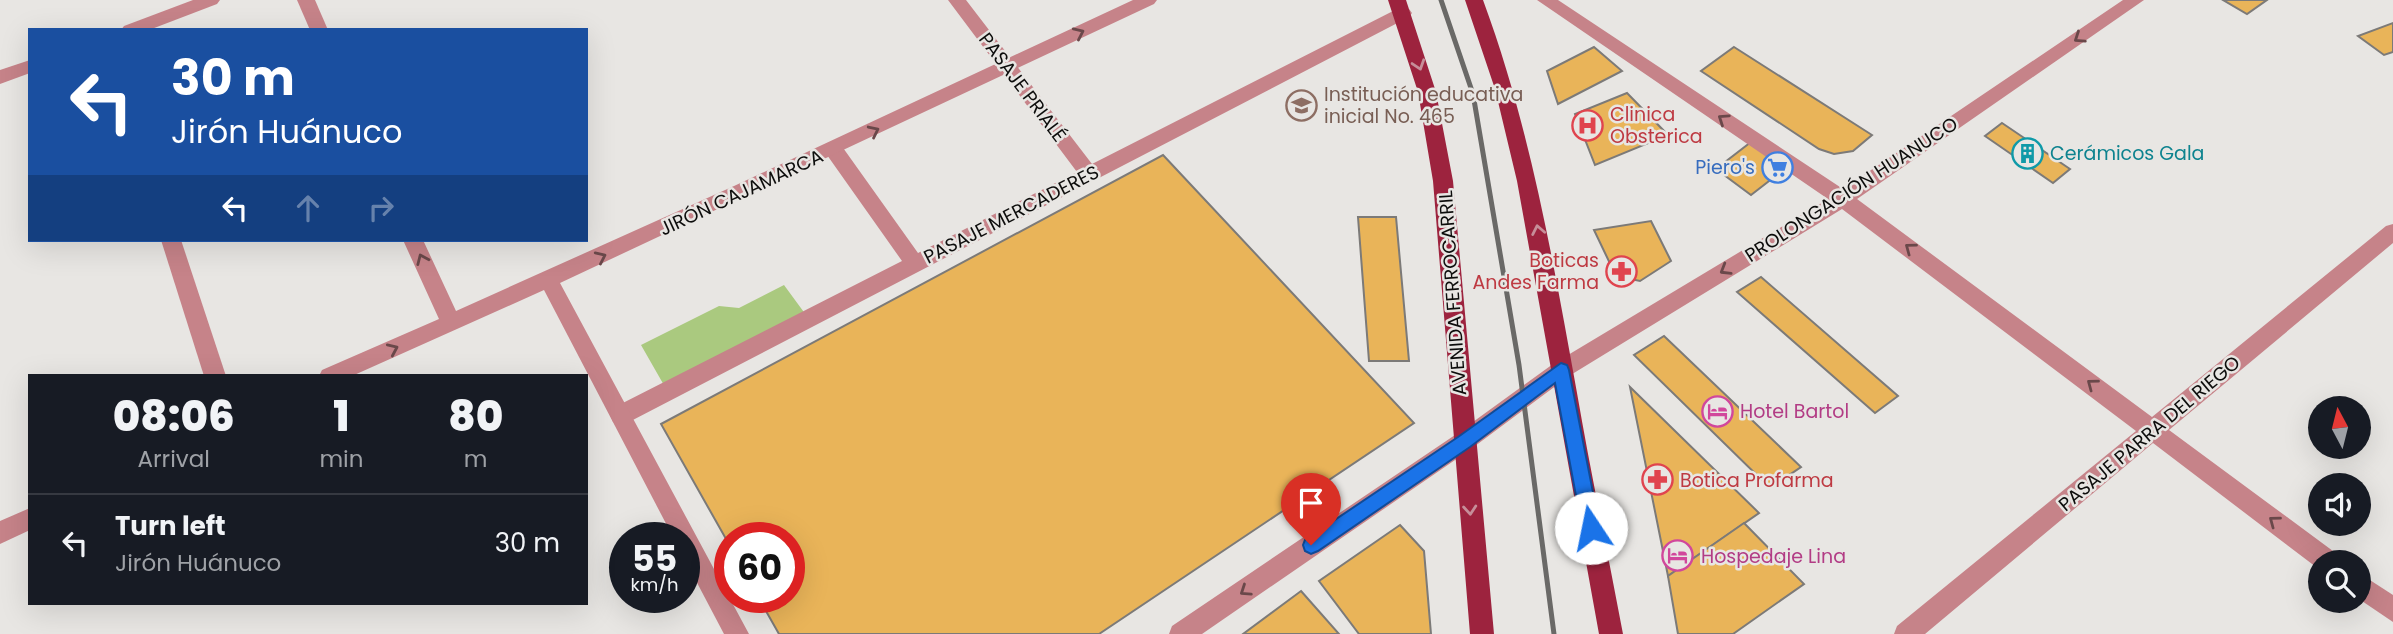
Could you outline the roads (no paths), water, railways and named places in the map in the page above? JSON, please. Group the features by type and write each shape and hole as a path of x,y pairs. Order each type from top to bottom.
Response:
{"main road":[{"path":"1474,0 1484,24 1522,159 1538,231 1561,370 1611,634"},
{"name":"AVENIDA FERROCARRIL","path":"1400,7 1427,92 1443,181 1482,634"}],"street":[{"path":"135,28 211,0"},
{"path":"306,0 318,28"},
{"name":"PASAJE PRIALÉ","path":"957,0 1089,174"},
{"name":"JIRÓN CAJAMARCA","path":"335,374 549,281 834,150 1147,0"},
{"path":"1546,0 1843,199 2313,550"},
{"name":"PROLONGACIÓN HUANUCO","path":"1181,634 1464,442 1561,370 1843,199 2135,0"},
{"name":"PASAJE MERCADERES","path":"621,415 1089,174 1400,7"},
{"path":"0,77 28,67"},
{"path":"834,150 915,264"},
{"name":"PASAJE PARRA DEL RIEGO","path":"1906,634 2393,232"},
{"path":"172,242 214,374"},
{"path":"414,242 451,323"},
{"path":"549,281 737,634"},
{"path":"0,533 28,519"},
{"path":"2371,593 2393,610"}],"railway":[{"path":"1441,0 1473,94 1519,365 1554,634"}],"place":[{"name":"Institución educativa inicial No. 465","path":"1301,105"},
{"name":"Clinica Obsterica","path":"1587,125"},
{"name":"Cerámicos Gala","path":"2027,153"},
{"name":"Piero's","path":"1778,167"},
{"name":"Boticas Andes Farma","path":"1622,271"},
{"name":"Hotel Bartol","path":"1717,411"},
{"name":"Botica Profarma","path":"1657,480"},
{"name":"Hospedaje Lina","path":"1678,556"}]}
